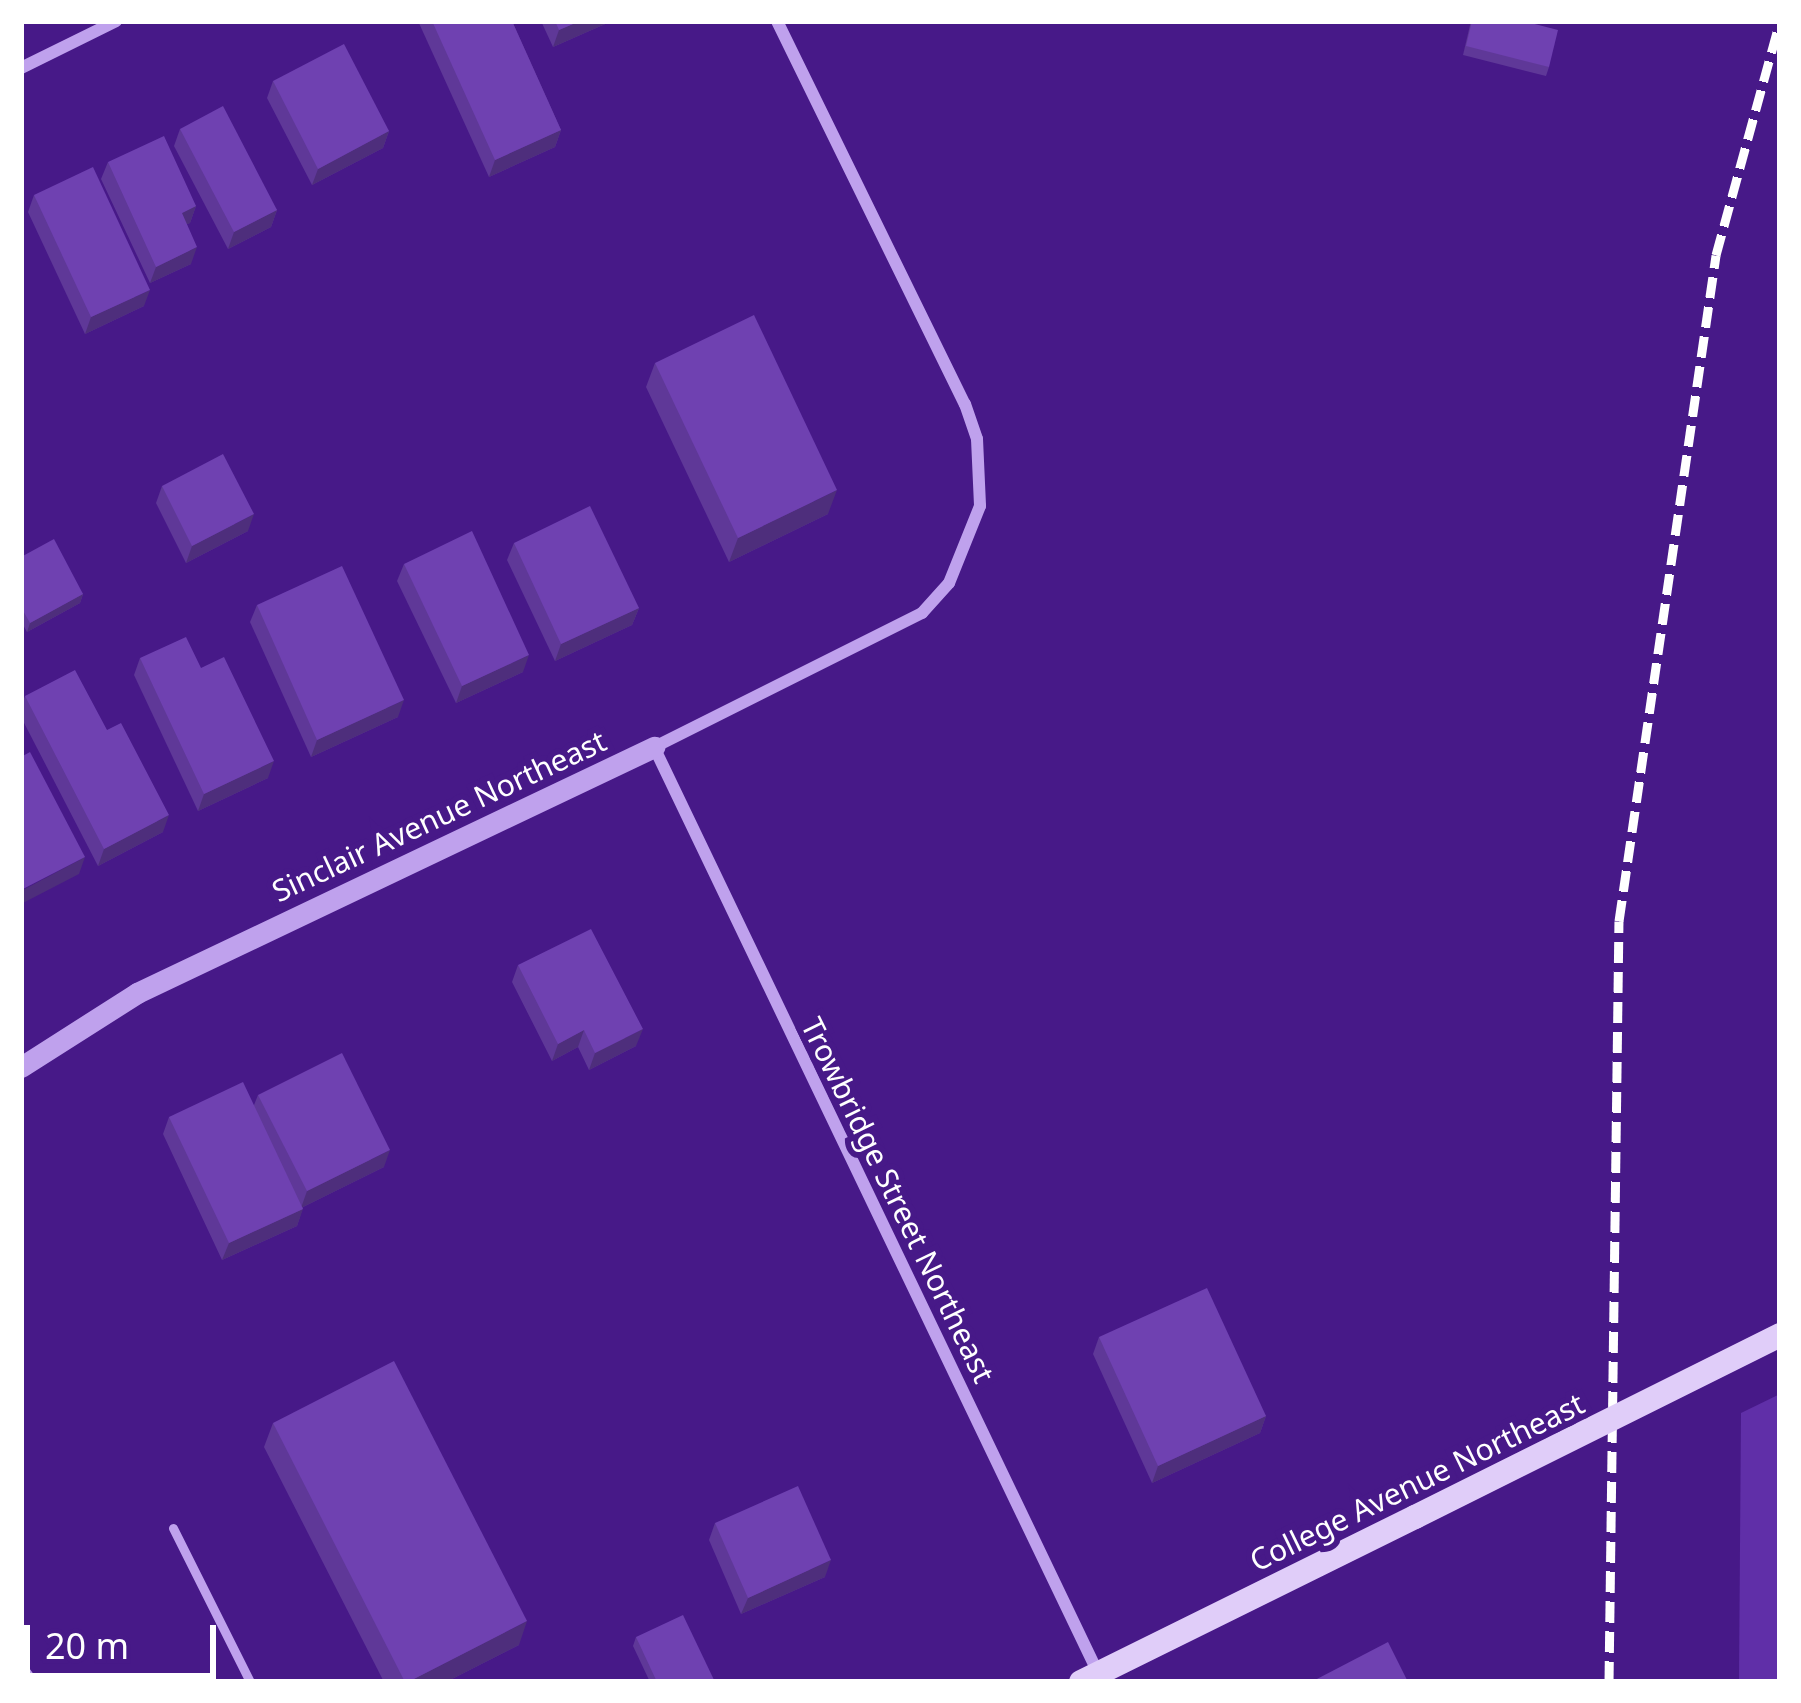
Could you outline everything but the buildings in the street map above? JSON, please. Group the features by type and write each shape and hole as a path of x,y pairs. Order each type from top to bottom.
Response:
{"main road":[{"name":"College Avenue Northeast","path":"1089,1678 1780,1335"}],"street":[{"path":"21,68 116,21"},
{"name":"Sinclair Avenue Northeast","path":"21,1066 137,993 890,631 922,614 949,583 980,506 977,439 777,21"},
{"name":"Trowbridge Street Northeast","path":"654,747 1089,1678"}],"lane":[{"path":"172,1528 250,1682"}],"shaded area":[{"path":"1780,1394 1780,1682 1739,1682 1741,1413"}],"railway":[{"path":"1609,1682 1619,921 1716,255 1780,21"}]}
